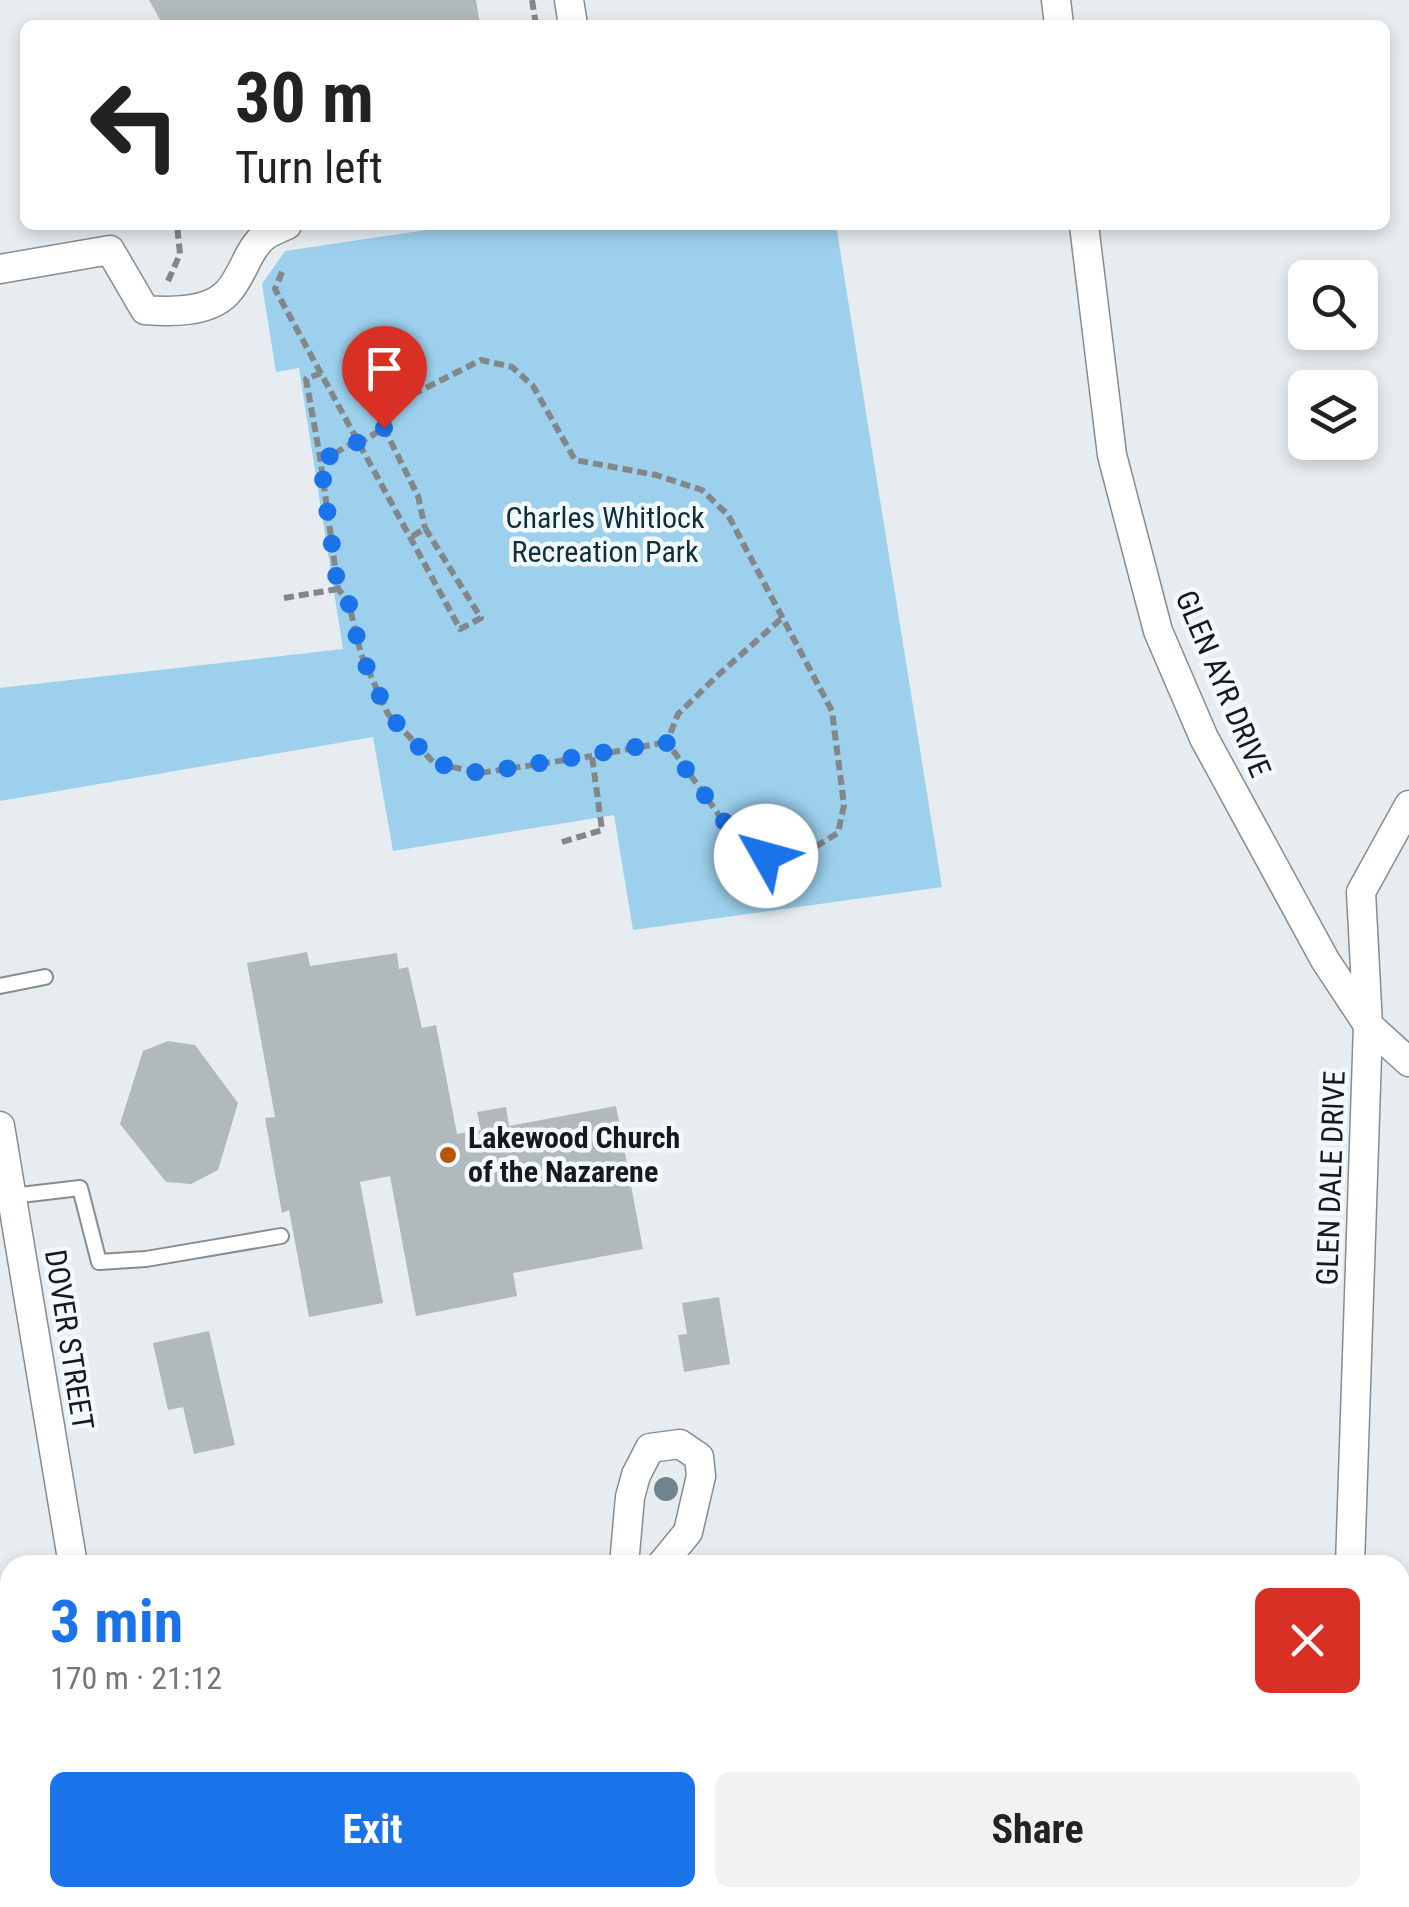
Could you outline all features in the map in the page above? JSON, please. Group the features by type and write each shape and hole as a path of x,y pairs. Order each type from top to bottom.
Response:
{"street":[{"path":"0,269 110,250 145,310 189,310 226,294 263,236 276,230"},
{"name":"GLEN AYR DRIVE","path":"1085,230 1112,455 1158,631 1213,755 1326,960 1368,1024 1409,1062"},
{"name":"GLEN DALE DRIVE","path":"1350,1555 1368,1024 1361,892 1409,805"},
{"name":"DOVER STREET","path":"0,1126 71,1555"},
{"path":"625,1555 636,1474 650,1448 680,1444 699,1458 702,1476 688,1532 669,1555"}],"lane":[{"path":"0,986 45,977"},
{"path":"12,1196 80,1188 99,1262 146,1260 281,1236"}],"path":[{"path":"156,311 180,254 178,230"},
{"path":"282,272 275,289 460,629 481,618 425,528 418,496 384,428"},
{"path":"320,457 332,456 384,428 404,400 482,360 512,366 532,386 574,460 656,475 702,490 728,515 832,711 844,805 838,833 805,853 766,856 734,835 666,742"},
{"path":"321,373 306,379 338,589 348,600 361,654 388,714 434,763 480,773 666,742"},
{"path":"410,538 425,528"},
{"path":"284,598 338,589"},
{"path":"666,742 678,714 781,619"},
{"path":"562,842 602,830 592,756"}],"green space":[{"name":"Charles Whitlock Recreation Park","path":"426,230 837,230 942,887 633,930 614,815 393,851 373,737 0,801 0,688 343,649 299,368 276,372 262,284 285,251"}],"building":[{"path":"149,0 476,0 479,20 160,20"},
{"name":"Lakewood Church of the Nazarene","path":"307,952 310,966 397,953 399,969 408,967 422,1028 436,1025 457,1134 481,1130 477,1112 506,1107 509,1126 616,1106 643,1249 513,1273 517,1296 416,1316 390,1176 360,1182 383,1303 309,1317 289,1210 282,1213 265,1118 275,1117 247,963"},
{"path":"168,1041 195,1045 238,1103 218,1170 191,1184 166,1182 120,1124 143,1051"},
{"path":"719,1297 730,1364 684,1372 678,1335 687,1334 682,1303"},
{"path":"209,1331 235,1445 194,1454 183,1407 168,1410 153,1343"}],"place":[{"name":"Lakewood Church of the Nazarene","path":"448,1155"}],"route":[{"path":"384,428 332,456 320,457 338,589 348,600 361,654 388,714 434,763 480,773 666,742 734,835 766,856"}]}
